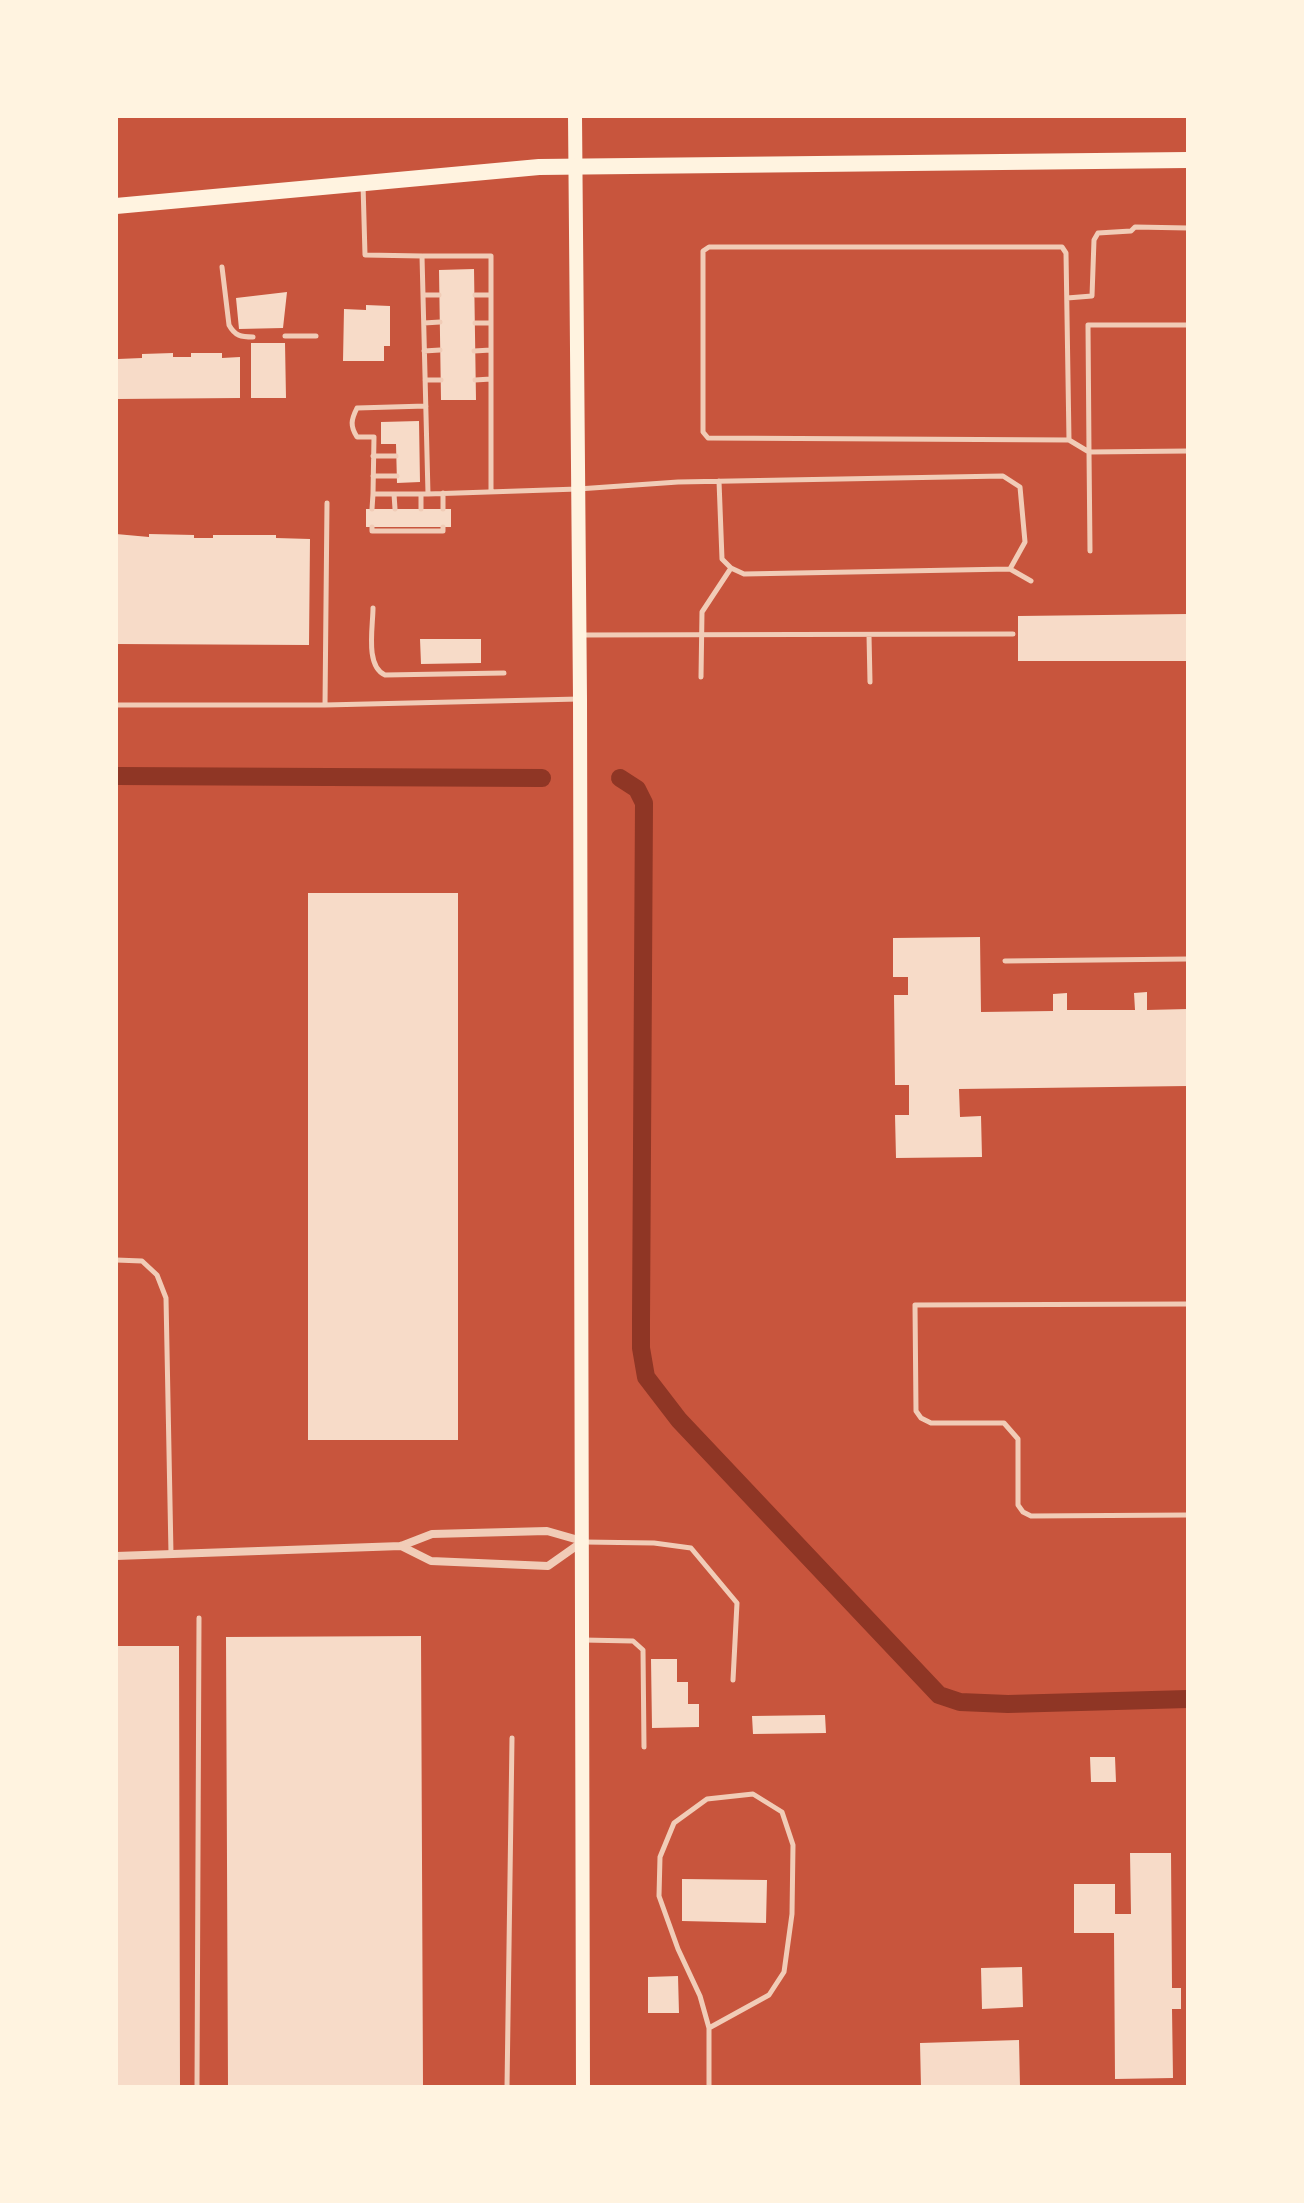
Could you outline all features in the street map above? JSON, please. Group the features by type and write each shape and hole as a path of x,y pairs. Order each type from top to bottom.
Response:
{"main road":[{"path":"575,116 580,699 583,2087"},
{"path":"116,206 574,166 1188,160"}],"street":[{"path":"116,1556 401,1546 432,1534 547,1531 583,1542"},
{"path":"401,1546 431,1561 548,1566 583,1542"}],"lane":[{"path":"363,183 365,255 491,256 491,491"},
{"path":"1067,298 1092,296 1094,240 1098,233 1104,230 1131,231 1135,227 1188,228"},
{"path":"1069,440 1066,253 1062,247 709,247 702,254 703,432 708,438 1069,440 1089,452 1188,451"},
{"path":"421,509 426,406 422,256"},
{"path":"222,267 229,325 233,332 253,337"},
{"path":"423,295 439,295"},
{"path":"475,295 491,295"},
{"path":"424,323 440,322"},
{"path":"475,323 491,323"},
{"path":"1090,551 1088,325 1188,325"},
{"path":"285,336 316,336"},
{"path":"424,351 440,350"},
{"path":"474,351 491,350"},
{"path":"475,380 491,379"},
{"path":"425,380 441,380"},
{"path":"372,509 374,437 357,437 352,429 352,418 357,408 426,406"},
{"path":"373,456 396,456"},
{"path":"373,476 397,476"},
{"path":"373,494 578,489 719,481 1003,476 1020,487 1025,542 1010,569"},
{"path":"719,481 722,559 744,574 1010,569 1031,581"},
{"path":"443,493 443,509"},
{"path":"394,494 395,509"},
{"path":"325,705 327,503"},
{"path":"372,527 372,531 443,531 443,527"},
{"path":"701,677 702,612 731,568"},
{"path":"373,608 373,663 378,672 385,675 504,673"},
{"path":"579,635 1013,634"},
{"path":"869,635 870,682"},
{"path":"116,705 325,705 580,699"},
{"path":"1005,961 1188,959"},
{"path":"116,1260 142,1261 157,1275 166,1298 171,1554"},
{"path":"1188,1304 915,1305 916,1411 931,1423 1004,1423 1012,1430 1018,1439 1018,1505 1023,1512 1031,1516 1188,1515"},
{"path":"583,1542 654,1543 691,1548 737,1603 733,1680"},
{"path":"197,2087 199,1618"},
{"path":"582,1640 633,1641 643,1650 644,1747"},
{"path":"507,2087 512,1738"},
{"path":"709,2028 769,1995 784,1972 792,1914 793,1845 782,1812 753,1794 707,1799 674,1823 660,1857 659,1896 678,1949 700,1996 709,2028 709,2087"}],"building":[{"path":"474,269 476,400 441,400 439,270"},
{"path":"287,292 283,328 239,329 236,298"},
{"path":"366,305 390,306 390,346 384,346 384,361 343,361 344,309 366,310"},
{"path":"251,343 285,343 286,398 251,398"},
{"path":"173,353 173,357 191,357 191,353 222,353 222,358 240,357 240,398 118,399 118,359"},
{"path":"419,421 420,482 397,483 396,444 381,444 381,422"},
{"path":"366,509 451,509 451,527 366,527"},
{"path":"116,534 149,537 149,534 194,535 194,538 276,535 276,538 310,539 309,645 116,644"},
{"path":"1188,614 1188,661 1018,661 1018,616"},
{"path":"420,639 481,639 481,663 421,664"},
{"path":"308,893 458,893 458,1440 308,1440"},
{"path":"980,937 981,1012 1053,1011 1053,994 1067,993 1067,1010 1135,1010 1134,993 1147,992 1147,1010 1188,1009 1188,1086 959,1089 960,1117 981,1116 982,1157 896,1158 895,1115 909,1115 909,1085 895,1085 894,995 908,995 908,977 893,977 893,938"},
{"path":"421,1636 423,2087 228,2087 226,1637"},
{"path":"116,1646 179,1646 180,2087 116,2087"},
{"path":"651,1659 677,1659 677,1682 688,1682 688,1704 699,1704 699,1727 652,1728"},
{"path":"825,1715 826,1733 753,1734 752,1716"},
{"path":"1090,1757 1115,1757 1116,1782 1091,1782"},
{"path":"1130,1853 1171,1853 1172,1988 1181,1988 1181,2009 1172,2009 1173,2078 1115,2079 1114,1933 1074,1933 1074,1884 1115,1884 1115,1914 1131,1914"},
{"path":"682,1879 767,1880 766,1923 682,1921"},
{"path":"1022,1967 1023,2007 982,2009 981,1968"},
{"path":"678,1976 679,2013 648,2013 648,1977"},
{"path":"1019,2040 1020,2087 921,2087 920,2043"}],"waterway":[{"path":"116,776 542,778"},
{"path":"620,778 637,789 644,803 641,1348 646,1377 679,1420 939,1695 960,1702 1008,1704 1188,1699"}]}
